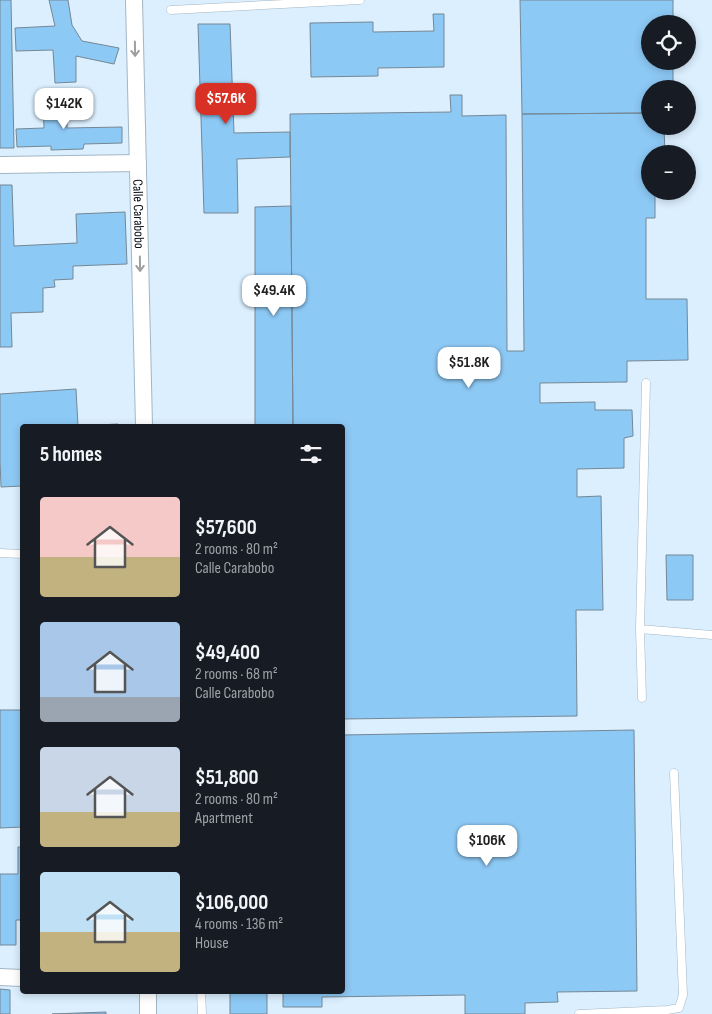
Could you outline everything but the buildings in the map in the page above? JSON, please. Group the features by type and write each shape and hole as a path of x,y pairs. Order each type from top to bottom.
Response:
{"street":[{"name":"Calle Carabobo","path":"134,0 144,424"},
{"path":"0,165 138,163"},
{"path":"0,977 20,978"},
{"path":"148,994 148,1014"}],"lane":[{"path":"171,10 360,0"},
{"path":"642,698 640,630 646,383"},
{"path":"0,553 20,554"},
{"path":"640,630 712,635"},
{"path":"579,1014 679,1008 683,996 674,773"},
{"path":"201,994 202,1014"}]}
